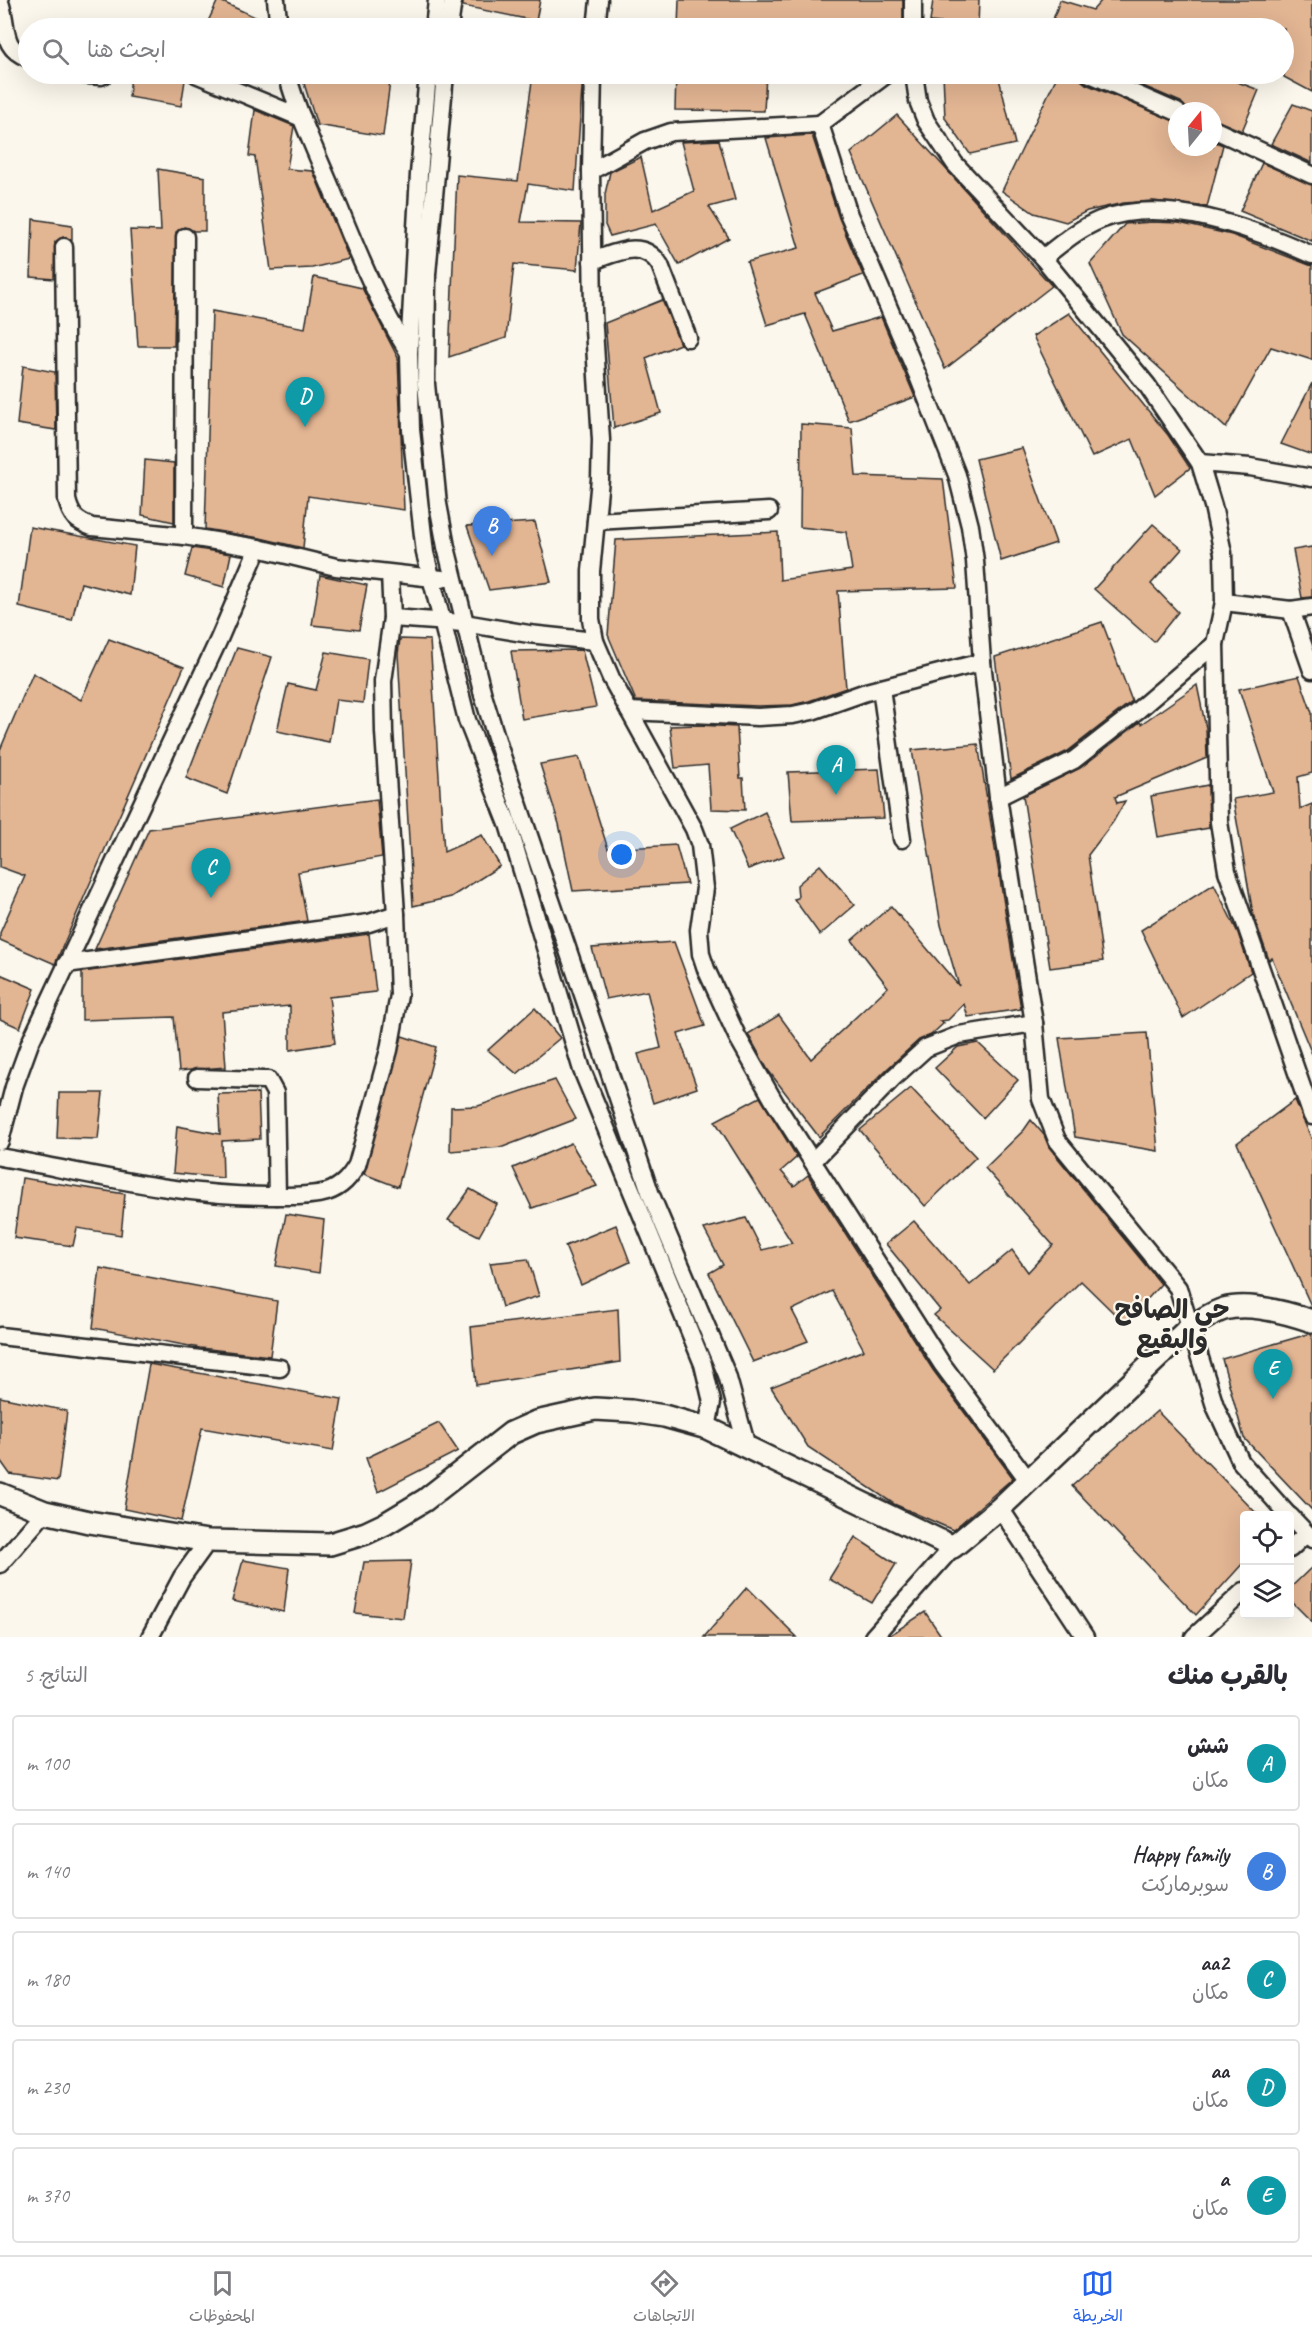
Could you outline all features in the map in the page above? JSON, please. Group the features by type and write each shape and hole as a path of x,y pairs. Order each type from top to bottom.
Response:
{"street":[{"path":"276,0 278,18"},
{"path":"435,18 437,0"},
{"path":"450,18 453,0"},
{"path":"597,18 599,0"},
{"path":"913,18 914,0"},
{"path":"0,2 4,19 4,39 8,47 18,52"},
{"path":"220,84 302,118"},
{"path":"290,84 356,249 392,326 409,353"},
{"path":"427,84 419,174 409,353 413,451 425,553 467,720 508,824 582,1070 703,1364 712,1402 707,1428"},
{"path":"444,84 428,262 426,384 438,504 453,580 501,753 610,1078 651,1195 727,1375 747,1448"},
{"path":"592,84 592,261 601,423 600,479 590,595 595,641 611,678 686,811 700,845 705,888 699,930 701,954 737,1036 775,1103 942,1364 1028,1480"},
{"path":"591,171 645,141 671,132 819,124 873,84"},
{"path":"915,84 918,101 926,121 955,164 1043,258 1147,385 1200,463 1213,506 1222,553 1224,602 1215,644 1219,822 1227,871 1312,1116"},
{"path":"1113,84 1168,108"},
{"path":"819,124 849,215 957,475 970,526 975,561 982,662 998,797 1034,1023 1041,1099 1057,1140 1178,1288 1215,1406 1240,1462 1284,1511"},
{"path":"1222,133 1312,174"},
{"path":"1043,258 1066,239 1101,220 1136,213 1169,212 1231,224 1277,239 1312,255"},
{"path":"184,536 185,237"},
{"path":"64,247 67,500 77,522 92,527 184,536 258,548 336,567 453,580"},
{"path":"592,261 632,248 647,251 653,255 660,265 687,338"},
{"path":"413,451 433,451"},
{"path":"1200,463 1250,467 1312,478"},
{"path":"596,521 769,511"},
{"path":"0,1141 14,1087 30,1042 219,639 258,548"},
{"path":"0,1157 173,1189 228,1196 309,1195 328,1191 350,1178 357,1165 389,1050 399,995 384,732 383,681 392,618 390,574"},
{"path":"1224,602 1292,610 1312,607"},
{"path":"1292,610 1312,670"},
{"path":"392,618 464,623 529,634 595,641"},
{"path":"998,797 1074,760 1138,710 1215,644"},
{"path":"629,711 777,717 812,711 847,697 982,662"},
{"path":"881,688 902,839"},
{"path":"66,963 369,923 396,914"},
{"path":"813,1161 894,1077 926,1048 960,1035 1034,1023"},
{"path":"196,1078 268,1080 272,1085 275,1093 277,1196"},
{"path":"873,1637 953,1547 1000,1508 1191,1326 1225,1309 1251,1308 1289,1313 1312,1321"},
{"path":"0,1336 280,1368"},
{"path":"0,1494 45,1512 89,1522 208,1541 330,1544 366,1533 425,1500 511,1432 536,1422 595,1409 632,1411 664,1416 707,1428 953,1547"},
{"path":"1000,1508 1086,1637"},
{"path":"0,1564 45,1512"},
{"path":"1294,1521 1309,1537 1294,1546"},
{"path":"150,1637 182,1577 208,1541"},
{"path":"1194,1637 1240,1596"}],"building":[{"path":"218,0 257,18 210,18"},
{"path":"463,0 540,0 537,18 521,18 463,6"},
{"path":"679,0 903,0 903,18 678,18"},
{"path":"933,0 979,0 978,18 931,18"},
{"path":"1060,0 1093,10 1102,0 1312,0 1312,92 1294,82 1294,18 1054,18"},
{"path":"130,84 184,84 181,106 129,97"},
{"path":"304,84 390,84 383,136 317,125"},
{"path":"532,84 582,84 575,191 528,184 521,222 581,223 577,270 514,264 506,338 449,357 457,175 518,181"},
{"path":"676,84 765,84 764,111 675,110"},
{"path":"943,84 1000,84 1015,144 970,154 945,118"},
{"path":"1053,84 1086,84 1168,118 1168,156 1220,156 1207,207 1153,201 1124,203 1087,211 1066,222 1034,213 1002,191"},
{"path":"1139,84 1243,84 1259,90 1242,131 1222,123 1222,102 1181,102"},
{"path":"1293,104 1312,111 1312,163 1271,144"},
{"path":"255,110 294,126 287,169 313,171 349,259 312,268 271,270 255,157 249,156"},
{"path":"897,115 1052,286 945,369 851,153"},
{"path":"812,135 839,218 863,275 815,293 832,331 881,317 915,397 849,421 805,314 767,325 747,262 799,248 766,138"},
{"path":"719,140 735,200 709,207 729,238 679,265 656,224 610,236 605,225 605,194 610,172 641,157 653,210 694,191 681,142"},
{"path":"1262,163 1312,185 1312,241 1240,211"},
{"path":"158,169 205,177 205,231 194,231 184,227 176,232 174,346 138,346 130,230 161,231"},
{"path":"33,219 72,225 72,240 63,237 55,242 54,279 31,277"},
{"path":"1179,223 1232,235 1312,266 1312,360 1271,347 1226,428 1122,334 1090,264 1125,224"},
{"path":"314,277 362,288 398,358 404,510 308,496 303,548 205,529 212,311 305,328"},
{"path":"662,300 680,344 646,358 661,413 614,428 605,323"},
{"path":"1069,313 1168,435 1190,468 1155,495 1132,439 1092,457 1033,336"},
{"path":"23,366 55,372 56,430 17,424"},
{"path":"1312,383 1312,455 1281,444"},
{"path":"801,424 852,428 856,476 943,479 957,588 838,591 846,688 792,705 758,706 636,701 608,635 616,540 778,532 780,580 852,570 846,532 800,527"},
{"path":"1022,448 1056,543 1001,561 976,459"},
{"path":"145,460 174,463 174,522 142,515"},
{"path":"535,522 551,582 489,590 467,526"},
{"path":"1153,524 1182,549 1151,584 1178,612 1154,642 1094,589"},
{"path":"30,527 135,546 130,595 81,583 72,620 19,607"},
{"path":"1312,547 1312,597 1302,598 1293,550"},
{"path":"192,548 231,554 224,587 185,576"},
{"path":"320,575 367,585 359,630 312,625"},
{"path":"1102,622 1132,701 1068,751 1011,779 995,657"},
{"path":"109,639 184,667 55,964 0,940 0,933 25,876 0,867 0,750 33,673 81,700"},
{"path":"400,639 430,640 444,852 482,835 500,866 451,897 413,906 398,654"},
{"path":"237,648 272,657 227,794 186,778"},
{"path":"582,650 596,707 522,719 511,651"},
{"path":"326,652 368,659 363,703 336,700 329,742 277,731 288,684 316,690"},
{"path":"1299,676 1312,713 1312,773 1298,777 1300,809 1312,804 1312,1054 1272,958 1269,960 1253,914 1233,799 1273,792 1239,689"},
{"path":"1197,685 1206,728 1207,758 1115,797 1117,803 1125,801 1113,822 1088,855 1103,961 1050,968 1023,796 1080,768 1140,722 1141,724"},
{"path":"670,726 737,727 740,778 743,778 745,810 711,809 708,765 675,768"},
{"path":"978,744 1021,1009 968,1017 964,1004 948,1020 940,1021 944,1023 931,1035 919,1040 887,1069 819,1137 768,1070 748,1034 779,1015 811,1059 888,987 852,940 891,906 959,986 941,925 912,750"},
{"path":"579,757 608,849 676,845 687,884 573,891 559,824 540,764"},
{"path":"879,769 884,818 792,821 788,772"},
{"path":"1208,785 1209,828 1158,837 1151,796"},
{"path":"377,799 382,857 298,872 307,921 95,949 149,829"},
{"path":"765,812 784,856 748,869 730,829"},
{"path":"820,865 855,905 820,935 794,899 798,898 797,885"},
{"path":"1214,884 1238,933 1251,972 1183,1018 1141,930"},
{"path":"369,934 376,992 329,997 335,1043 290,1050 290,1006 222,1012 226,1067 179,1071 174,1017 82,1020 82,972"},
{"path":"674,942 705,1026 678,1034 697,1088 653,1103 638,1054 661,1048 647,991 606,999 592,948"},
{"path":"0,974 35,989 20,1028 0,1019"},
{"path":"535,1008 560,1038 517,1074 488,1050"},
{"path":"1147,1033 1158,1151 1075,1137 1059,1038"},
{"path":"402,1036 436,1047 398,1187 364,1174"},
{"path":"978,1043 1018,1080 983,1118 935,1068 958,1047"},
{"path":"555,1080 576,1119 503,1147 450,1151 451,1107 478,1106"},
{"path":"911,1088 976,1157 925,1206 860,1130"},
{"path":"59,1093 103,1093 98,1139 57,1138"},
{"path":"258,1093 260,1139 222,1141 223,1178 173,1173 177,1126 220,1134 218,1094"},
{"path":"760,1097 797,1157 781,1171 794,1186 808,1175 933,1370 1013,1478 953,1530 894,1504 808,1447 771,1387 864,1350 832,1291 792,1310 808,1341 753,1362 709,1273 723,1265 704,1229 746,1218 762,1250 792,1243 715,1121"},
{"path":"1295,1100 1312,1140 1312,1308 1237,1143"},
{"path":"1031,1120 1044,1135 1049,1147 1161,1284 1125,1324 1081,1281 993,1369 934,1315 940,1310 886,1244 914,1221 970,1285 1012,1250 1028,1272 1053,1245 985,1168 1024,1130"},
{"path":"571,1143 597,1186 532,1208 513,1168"},
{"path":"22,1178 125,1194 121,1235 77,1228 73,1246 14,1238"},
{"path":"470,1189 497,1204 479,1236 448,1220"},
{"path":"286,1214 324,1220 319,1273 276,1266"},
{"path":"616,1225 630,1262 581,1285 565,1246"},
{"path":"528,1259 539,1296 502,1307 490,1263"},
{"path":"100,1268 277,1301 270,1356 200,1348 93,1328"},
{"path":"618,1309 620,1362 476,1385 471,1327"},
{"path":"1312,1333 1312,1510 1244,1438 1222,1359"},
{"path":"149,1364 342,1399 333,1451 202,1428 181,1521 124,1509"},
{"path":"0,1397 67,1411 58,1481 10,1474 0,1460"},
{"path":"1157,1411 1254,1511 1240,1511 1240,1567 1196,1615 1072,1486"},
{"path":"439,1423 458,1451 378,1492 366,1458"},
{"path":"855,1537 896,1564 872,1603 829,1579"},
{"path":"243,1560 289,1568 284,1612 232,1601"},
{"path":"411,1561 403,1618 355,1613 364,1562"},
{"path":"1312,1567 1312,1622 1294,1604 1294,1584"},
{"path":"747,1587 797,1637 704,1637"},
{"path":"925,1612 942,1637 887,1637"}],"place":[{"name":"aa","path":"305,427"},
{"name":"Happy family","path":"492,556"},
{"name":"شش","path":"836,795"},
{"name":"aa2","path":"211,898"},
{"name":"a","path":"1273,1399"}],"district":[{"name":"حي الصافح والبقيع","path":"1172,1324"}]}
